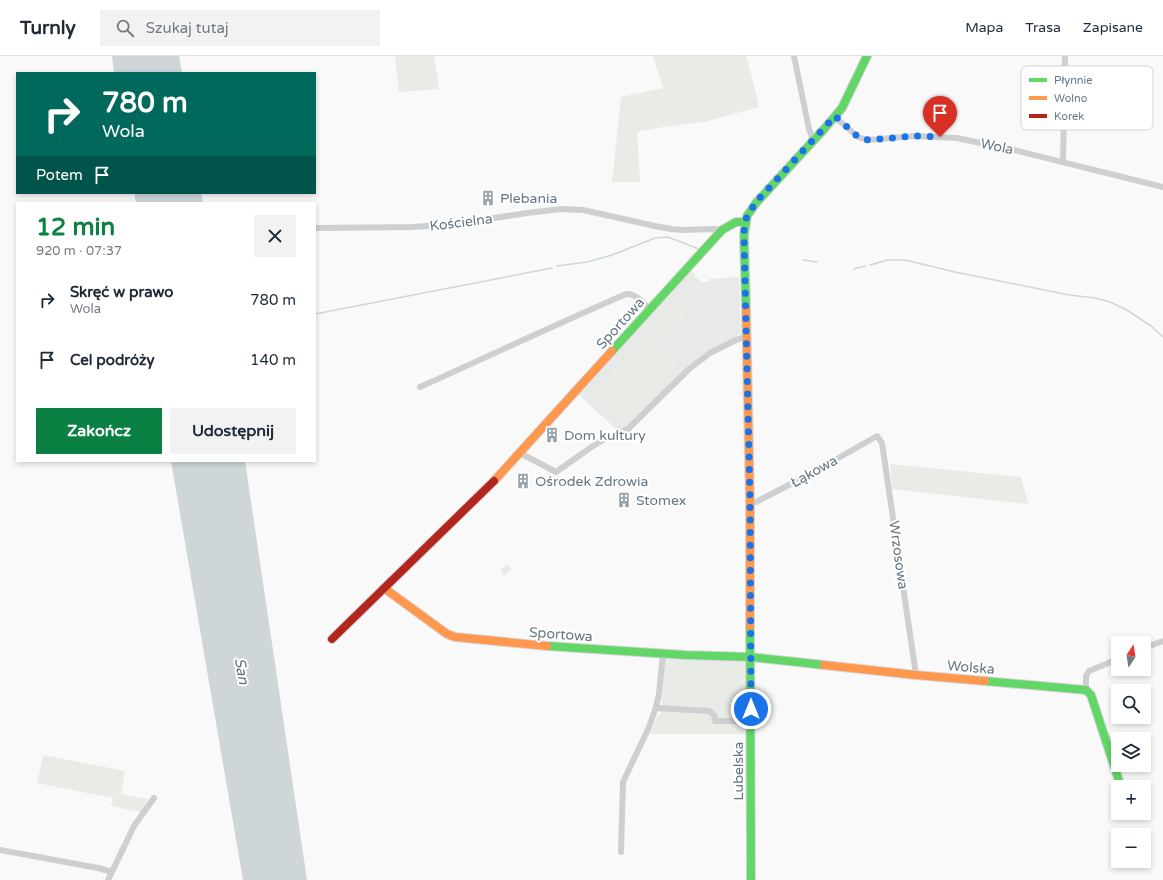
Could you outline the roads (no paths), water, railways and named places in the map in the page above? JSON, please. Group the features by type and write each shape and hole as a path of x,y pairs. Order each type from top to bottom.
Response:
{"street":[{"path":"794,56 809,129 813,140"},
{"name":"Lubelska","path":"751,880 750,502 744,239 746,222 751,209 760,197 835,116 847,100 867,56"},
{"path":"1065,56 1065,66"},
{"name":"Wola","path":"835,116 858,137 868,140 915,136 957,138 1014,150 1163,187"},
{"path":"1063,162 1064,130"},
{"name":"Kościelna","path":"318,228 413,227 456,224 561,209 583,210 671,229 722,230"},
{"name":"Sportowa","path":"332,639 459,516 520,453 722,230 738,220 746,222"},
{"path":"420,387 626,294 635,296 650,309"},
{"path":"520,453 556,472 607,438 628,429 688,370 710,353 747,336"},
{"name":"Łąkowa","path":"750,502 756,502 814,472 877,436"},
{"name":"Wrzosowa","path":"877,436 882,443 916,675"},
{"name":"Sportowa","path":"384,588 446,634 455,637 556,647 751,657"},
{"path":"1151,645 1163,641"},
{"path":"621,852 623,782 649,727 656,708 659,694 663,653"},
{"name":"Wolska","path":"751,657 916,675 1086,690"},
{"path":"1111,662 1089,672 1086,676 1086,690 1091,695 1119,780"},
{"path":"656,708 709,711 714,715 715,721 751,721"},
{"path":"108,880 134,826 154,798"},
{"path":"0,850 112,872"}],"water":[{"path":"112,56 179,56 182,72 114,72"},
{"path":"134,194 201,194 203,202 136,202"},
{"name":"San","path":"171,462 245,462 307,880 243,880"}],"waterway":[{"path":"557,266 587,262 612,255 655,238 668,237 699,249"},
{"path":"803,260 817,262"},
{"path":"870,265 888,260 905,260 955,272 1069,295 1095,298 1110,302 1125,309 1151,326 1163,337"},
{"path":"854,269 865,266"},
{"path":"316,314 552,268"}],"place":[{"name":"Plebania","path":"488,198"},
{"name":"Dom kultury","path":"552,435"},
{"name":"Ośrodek Zdrowia","path":"523,481"},
{"name":"Stomex","path":"624,500"}]}
